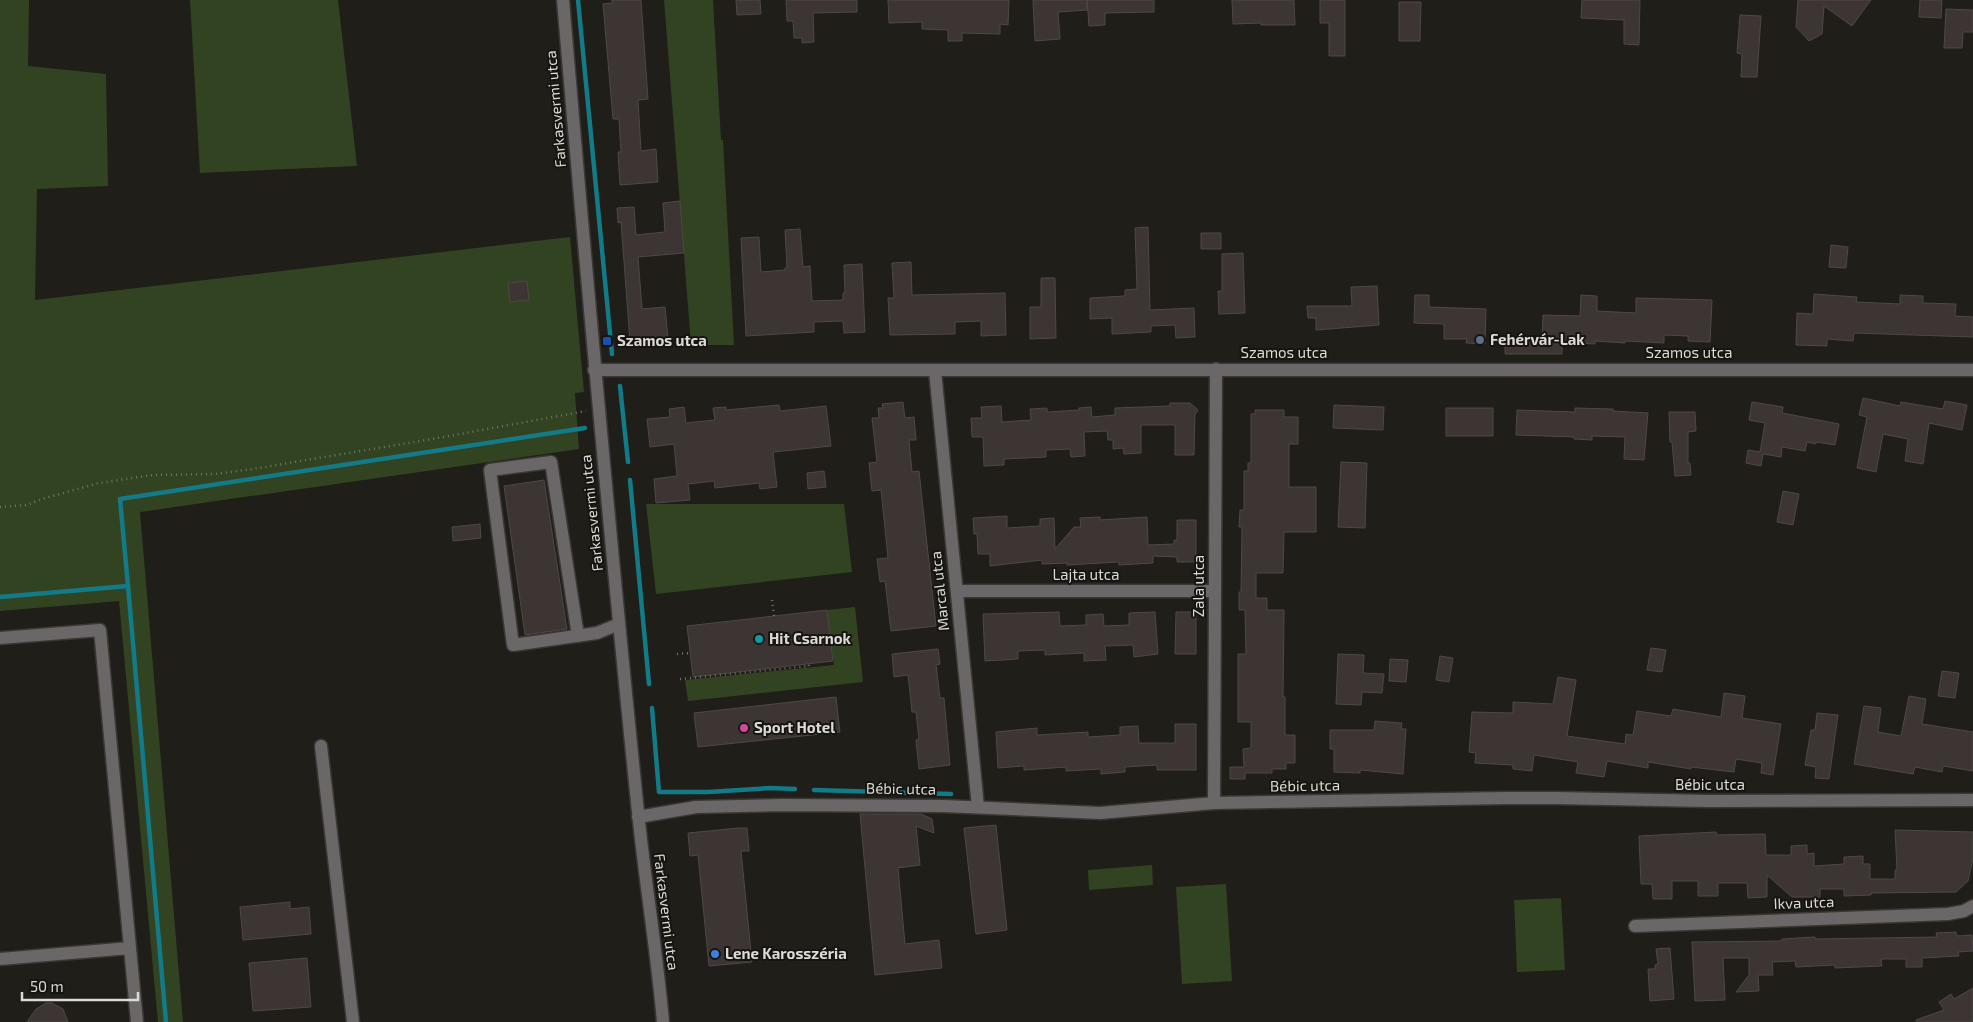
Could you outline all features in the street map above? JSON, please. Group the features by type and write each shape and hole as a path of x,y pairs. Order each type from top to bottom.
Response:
{"street":[{"name":"Farkasvermi utca","path":"563,0 594,370 638,816 663,1022"},
{"name":"Szamos utca","path":"594,370 1973,370"},
{"name":"Zala utca","path":"1214,803 1216,370"},
{"name":"Marcal utca","path":"935,371 978,807"},
{"path":"578,636 550,462 490,470 513,645 578,636 597,633 619,624"},
{"name":"Lajta utca","path":"957,591 1215,591"},
{"path":"0,638 100,630 137,1022"},
{"path":"321,746 354,1022"},
{"name":"Bébic utca","path":"638,816 696,807 781,805 870,804 1100,813 1214,803 1555,798 1709,802 1973,800"},
{"name":"Ikva utca","path":"1635,926 1948,914 1964,911 1973,906"},
{"path":"0,959 130,948"}],"path":[{"path":"0,507 27,505 99,483 153,475 215,474 253,470 598,408"},
{"path":"772,600 774,616"},
{"path":"677,654 690,653"},
{"path":"680,679 809,666 809,664"}],"green space":[{"path":"0,0 29,0 28,66 106,74 108,186 37,189 35,300 570,237 584,392 575,393 579,449 140,512 183,1022 158,1022 119,601 0,611"},
{"path":"190,0 338,0 357,166 200,173"},
{"path":"664,0 713,0 734,345 691,345"},
{"path":"646,504 844,504 852,572 656,594"},
{"path":"855,607 863,682 688,701 685,680 834,665 827,610"},
{"path":"1152,865 1153,885 1089,890 1088,870"},
{"path":"1226,884 1232,981 1182,984 1176,887"},
{"path":"1561,898 1565,970 1517,972 1514,900"}],"building":[{"path":"612,0 641,0 648,99 638,100 641,151 656,149 658,182 620,185 619,119 613,119 603,4 612,3"},
{"path":"736,0 760,0 761,14 737,15"},
{"path":"786,0 857,0 857,12 813,13 814,42 802,43 802,38 794,38 793,21 787,21"},
{"path":"888,0 1009,0 1008,25 1000,24 1000,34 962,33 962,41 948,41 948,30 922,29 922,22 889,23"},
{"path":"1033,0 1087,0 1087,10 1058,12 1060,39 1035,41"},
{"path":"1087,0 1154,0 1154,12 1105,13 1105,25 1089,26"},
{"path":"1232,0 1294,0 1295,25 1233,24"},
{"path":"1320,0 1345,0 1345,56 1329,56 1329,23 1320,23"},
{"path":"1582,0 1640,0 1639,45 1624,44 1624,20 1581,18"},
{"path":"1798,0 1871,0 1852,26 1824,6 1822,34 1809,41 1796,27"},
{"path":"1920,0 1942,0 1941,18 1919,17"},
{"path":"1399,2 1421,2 1420,41 1399,41"},
{"path":"1946,9 1973,10 1973,32 1963,32 1962,48 1944,48"},
{"path":"1740,15 1761,16 1757,77 1741,77 1742,54 1737,53"},
{"path":"680,201 684,253 638,257 642,309 665,307 668,338 630,341 621,222 618,223 617,208 634,207 636,235 665,232 663,203"},
{"path":"1148,227 1150,310 1194,308 1195,337 1176,338 1175,325 1151,326 1151,332 1112,334 1112,318 1090,319 1090,298 1125,296 1125,290 1137,289 1135,228"},
{"path":"800,229 803,267 810,266 812,301 843,300 843,293 845,293 844,265 862,264 865,332 844,333 843,321 814,322 814,332 746,336 741,238 759,237 761,272 785,270 787,268 785,230"},
{"path":"1201,233 1221,233 1221,249 1201,249"},
{"path":"1831,245 1848,247 1846,268 1829,267"},
{"path":"1243,253 1245,313 1219,314 1218,291 1222,291 1222,254"},
{"path":"911,262 912,295 1005,293 1006,335 981,336 981,321 955,322 955,334 890,335 888,298 894,298 892,263"},
{"path":"1041,278 1055,278 1056,338 1030,339 1030,307 1041,307"},
{"path":"527,281 529,300 510,302 508,283"},
{"path":"1377,286 1379,325 1316,330 1316,318 1308,318 1307,306 1352,306 1351,287"},
{"path":"1814,294 1857,297 1856,302 1900,304 1900,295 1923,296 1923,303 1956,304 1955,316 1973,317 1973,337 1854,333 1853,341 1827,339 1827,346 1796,345 1797,313 1813,314"},
{"path":"1415,295 1429,295 1429,307 1486,309 1485,344 1466,343 1467,339 1444,339 1444,324 1414,323"},
{"path":"1581,295 1597,296 1597,311 1636,313 1636,298 1712,300 1710,342 1688,341 1688,336 1664,335 1664,343 1595,341 1595,344 1562,342 1562,354 1505,354 1505,336 1542,337 1543,315 1580,316"},
{"path":"1863,398 1900,406 1901,402 1943,409 1945,401 1967,405 1962,430 1929,423 1923,464 1905,461 1908,439 1883,434 1876,472 1857,468 1867,417 1859,415"},
{"path":"903,402 905,418 914,417 916,440 909,440 912,472 919,471 936,626 891,631 885,581 880,582 877,559 888,558 881,490 872,491 869,463 877,462 872,418 879,418 878,408 883,408 882,404"},
{"path":"1752,402 1783,407 1782,413 1839,424 1835,445 1807,442 1805,451 1782,447 1781,457 1763,454 1761,466 1746,463 1748,450 1760,452 1765,423 1749,420"},
{"path":"1170,403 1190,403 1198,410 1195,414 1194,455 1175,455 1175,425 1141,425 1141,453 1124,454 1123,448 1113,449 1113,440 1108,440 1107,431 1084,432 1085,456 1071,457 1070,449 1046,450 1046,457 1004,459 1004,465 984,466 983,437 972,437 971,418 982,418 981,407 1001,406 1002,422 1031,420 1030,409 1047,408 1047,412 1079,410 1079,408 1091,407 1092,417 1115,415 1115,408 1170,406"},
{"path":"779,405 780,411 826,406 831,446 773,452 777,487 760,489 759,483 715,488 714,481 688,484 690,500 656,503 654,479 677,476 674,444 650,447 647,419 670,417 669,409 684,407 686,423 715,420 713,408 726,407 726,410"},
{"path":"1334,405 1384,407 1383,430 1333,428"},
{"path":"1446,408 1493,408 1493,436 1446,436"},
{"path":"1575,408 1613,409 1613,411 1648,413 1644,460 1624,459 1625,437 1592,436 1592,440 1574,439 1574,437 1516,435 1517,410 1575,412"},
{"path":"1255,410 1284,410 1284,417 1298,417 1298,444 1289,444 1289,487 1316,487 1316,532 1284,532 1283,573 1256,573 1256,598 1267,598 1267,610 1284,610 1283,697 1285,697 1285,735 1295,735 1295,763 1286,763 1286,769 1272,769 1272,773 1245,773 1245,779 1230,779 1230,767 1244,767 1243,749 1251,748 1251,722 1238,722 1238,654 1246,654 1245,610 1239,610 1242,527 1239,527 1240,510 1244,510 1244,471 1248,471 1248,463 1251,463 1251,414 1255,414"},
{"path":"1669,412 1695,412 1696,431 1688,432 1688,463 1690,463 1691,475 1675,476 1672,442 1670,442"},
{"path":"1341,462 1367,463 1365,528 1338,527"},
{"path":"824,471 826,487 808,489 807,473"},
{"path":"544,480 567,629 525,635 504,486"},
{"path":"1783,491 1799,494 1793,525 1777,522"},
{"path":"1007,516 1007,528 1040,526 1040,519 1054,518 1055,549 1074,527 1081,527 1080,518 1100,517 1100,520 1147,517 1148,545 1174,544 1174,540 1177,540 1177,520 1196,520 1196,562 1177,562 1177,557 1153,556 1153,563 1119,565 1119,562 1067,565 1067,563 1042,564 1042,560 990,566 990,554 978,554 977,533 974,534 973,518"},
{"path":"480,524 481,538 453,541 452,527"},
{"name":"Hit Csarnok","path":"827,610 833,661 693,677 687,626"},
{"path":"1059,612 1060,626 1086,625 1086,615 1103,614 1104,626 1129,625 1129,613 1155,612 1158,654 1134,657 1133,645 1105,646 1106,660 1084,661 1084,653 1045,655 1045,650 1018,651 1018,659 985,661 983,614"},
{"path":"1176,612 1196,612 1196,654 1175,654"},
{"path":"1651,648 1666,650 1662,672 1647,670"},
{"path":"938,649 940,664 936,665 940,698 944,698 950,765 919,769 916,740 919,739 916,712 912,712 908,675 894,677 892,654"},
{"path":"1338,654 1364,655 1363,673 1384,674 1382,693 1362,692 1361,705 1336,704"},
{"path":"1440,656 1453,658 1449,682 1436,680"},
{"path":"1390,659 1408,660 1406,682 1389,681"},
{"path":"1942,671 1959,673 1955,698 1938,696"},
{"path":"1558,677 1576,680 1567,736 1625,744 1626,734 1633,735 1637,711 1671,716 1673,709 1721,717 1724,693 1745,696 1742,718 1781,724 1773,775 1761,773 1762,763 1736,759 1734,772 1691,767 1691,769 1648,762 1648,768 1607,761 1604,777 1576,773 1578,762 1534,755 1532,771 1513,769 1513,765 1475,763 1476,753 1469,752 1472,712 1513,713 1513,702 1553,704"},
{"path":"1909,696 1926,699 1922,724 1973,732 1973,771 1943,766 1942,772 1915,767 1913,774 1854,764 1864,706 1881,708 1878,732 1901,736"},
{"path":"836,697 840,732 698,747 694,713"},
{"path":"1817,713 1838,715 1829,779 1815,778 1816,767 1805,765 1811,730 1815,730"},
{"path":"1375,721 1402,723 1401,729 1406,729 1403,774 1360,770 1360,773 1334,772 1334,749 1330,749 1330,730 1374,730"},
{"path":"1175,724 1196,724 1196,770 1157,770 1157,765 1125,767 1125,772 1101,774 1101,769 1066,771 1066,767 1024,770 1024,766 998,768 996,732 1037,728 1037,735 1088,732 1088,737 1120,735 1120,727 1138,726 1139,743 1175,743"},
{"path":"860,814 921,814 932,819 934,833 916,826 920,865 898,868 905,944 939,940 942,968 875,975"},
{"path":"996,825 1007,930 976,934 964,828"},
{"path":"747,828 749,851 741,851 752,962 709,966 698,855 690,856 688,833"},
{"path":"1895,830 1973,832 1973,859 1968,881 1956,892 1871,893 1871,895 1844,896 1844,889 1820,889 1820,897 1792,897 1767,875 1767,897 1748,898 1747,883 1718,883 1718,896 1698,896 1698,881 1672,881 1672,899 1653,899 1652,884 1641,884 1639,836 1716,832 1717,835 1765,834 1766,855 1791,855 1791,846 1807,845 1807,854 1814,853 1814,866 1844,864 1844,857 1863,856 1863,864 1870,864 1870,879 1895,879 1895,870 1897,870"},
{"path":"290,902 290,909 309,907 311,934 243,940 240,907"},
{"path":"1956,932 1957,936 1972,935 1973,951 1958,952 1959,956 1922,958 1922,967 1906,967 1906,959 1881,959 1882,966 1835,968 1835,965 1796,967 1795,961 1772,962 1773,975 1758,975 1759,991 1736,992 1749,975 1749,958 1723,958 1725,1000 1695,1001 1692,942 1782,941 1782,939 1815,937 1815,939 1937,937 1936,933"},
{"path":"1670,948 1674,999 1650,1001 1648,969 1655,969 1655,965 1658,964 1656,949"},
{"path":"307,958 311,1007 253,1011 249,963"},
{"path":"1973,988 1973,1022 1917,1022 1916,1020 1944,1010 1939,1002 1951,994 1954,999"},
{"path":"46,1003 52,1003 63,1009 68,1022 27,1022 36,1009"}],"waterway":[{"path":"578,0 612,354"},
{"path":"620,386 628,462"},
{"path":"0,597 128,586 120,499 585,428"},
{"path":"630,480 649,684"},
{"path":"128,586 166,1022"},
{"path":"652,708 659,792 708,792 770,788 795,789"},
{"path":"814,790 951,794"}],"place":[{"name":"Fehérvár-Lak","path":"1480,340"},
{"name":"Szamos utca","path":"607,341"},
{"name":"Hit Csarnok","path":"759,639"},
{"name":"Sport Hotel","path":"744,728"},
{"name":"Lene Karosszéria","path":"715,954"}]}
